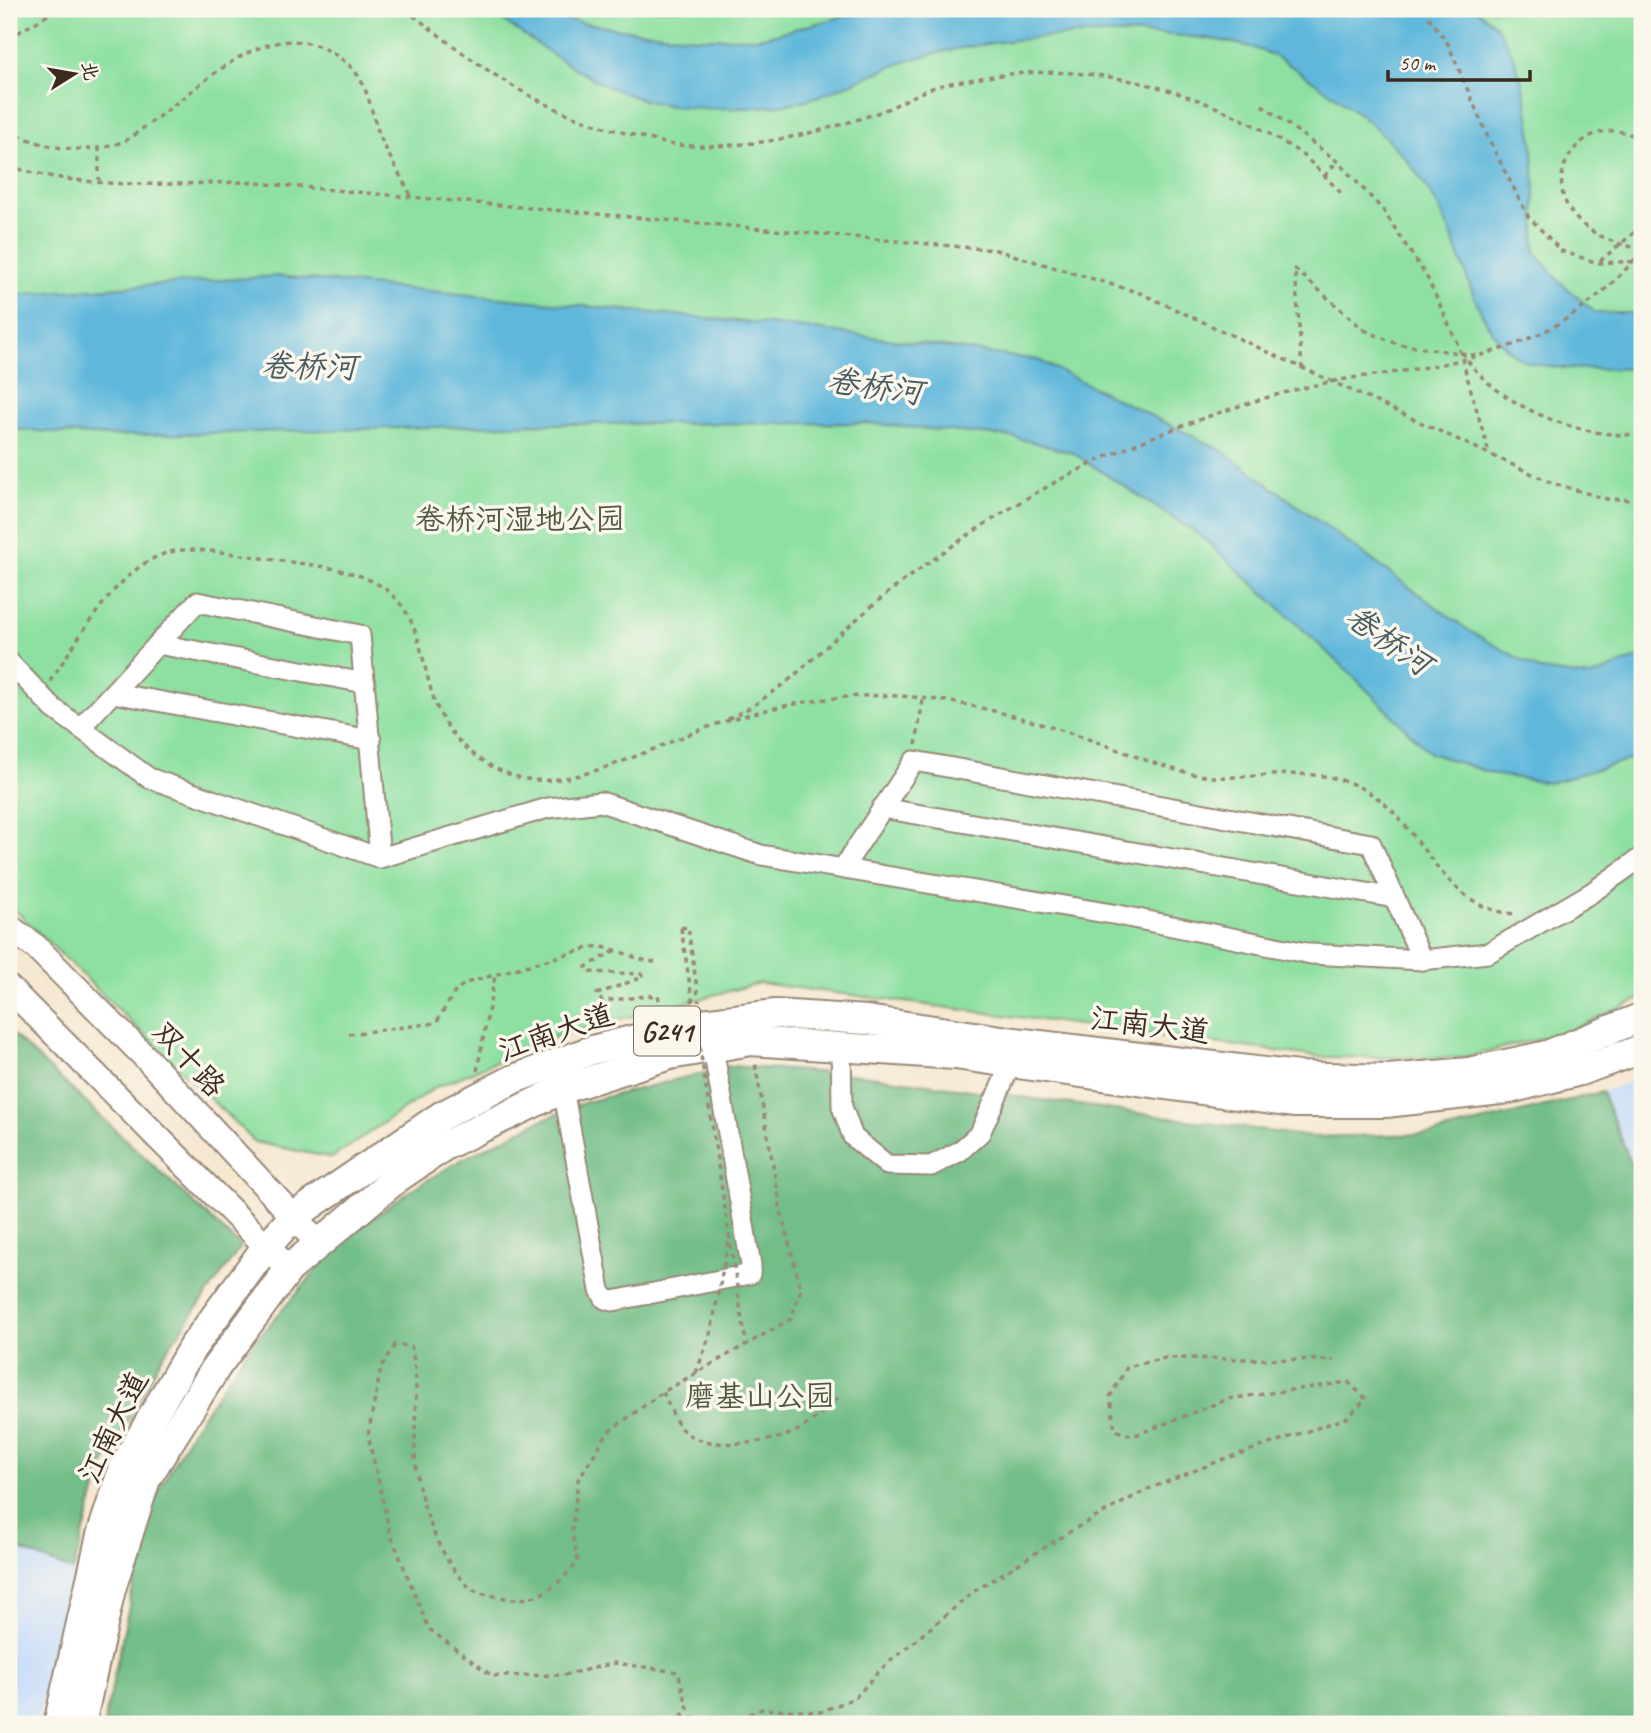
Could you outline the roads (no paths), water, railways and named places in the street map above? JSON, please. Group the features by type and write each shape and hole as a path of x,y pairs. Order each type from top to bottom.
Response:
{"highway":[{"name":"江南大道","path":"81,1724 111,1589 146,1479 217,1366 289,1269 317,1242 396,1179 446,1145 563,1089 670,1055 708,1035 775,1014 867,1020 1015,1042 1298,1076 1388,1079 1469,1072 1547,1055 1642,1017"},
{"name":"江南大道","path":"58,1724 101,1535 124,1466 192,1348 266,1247 293,1217 386,1150 514,1079 592,1050 665,1032 751,1041 841,1045 955,1055 1293,1104 1387,1103 1510,1088 1580,1071 1642,1049"}],"main road":[{"name":"双十路","path":"9,927 36,947 148,1060 317,1242"},
{"path":"9,988 289,1269"}],"street":[{"path":"80,728 197,602 360,635 380,858"},
{"path":"158,644 365,683"},
{"path":"9,662 40,695 149,778 380,858 548,808 601,803 761,855 1118,915 1311,954 1422,960 1488,953 1591,893 1642,857"},
{"path":"113,693 371,740"},
{"path":"843,868 914,761 1371,844 1422,960"},
{"path":"882,808 1395,898"},
{"path":"563,1089 600,1290 605,1299 613,1301 750,1275 751,1265 708,1035"},
{"path":"841,1045 842,1107 853,1138 887,1165 931,1166 960,1150 980,1133 1011,1064"}],"water":[{"path":"486,9 549,9 568,20 696,38 759,38 873,9 1475,9 1496,26 1510,49 1520,75 1532,135 1535,252 1559,281 1596,313 1642,313 1642,368 1580,369 1546,366 1521,359 1505,347 1483,316 1435,201 1406,160 1372,125 1332,94 1280,59 1236,43 1145,34 1042,37 949,50 914,59 826,94 796,102 752,108 682,107 644,100 601,83 562,61"},
{"name":"卷桥河","path":"277,276 807,328 1038,360 1221,450 1468,630 1540,670 1590,677 1642,656 1642,756 1550,783 1497,775 1430,753 1348,671 1202,537 1073,453 1013,437 866,423 547,424 105,436 9,429 9,295"}],"park label":[{"name":"卷桥河湿地公园","path":"520,519"},
{"name":"磨基山公园","path":"760,1396"}]}
